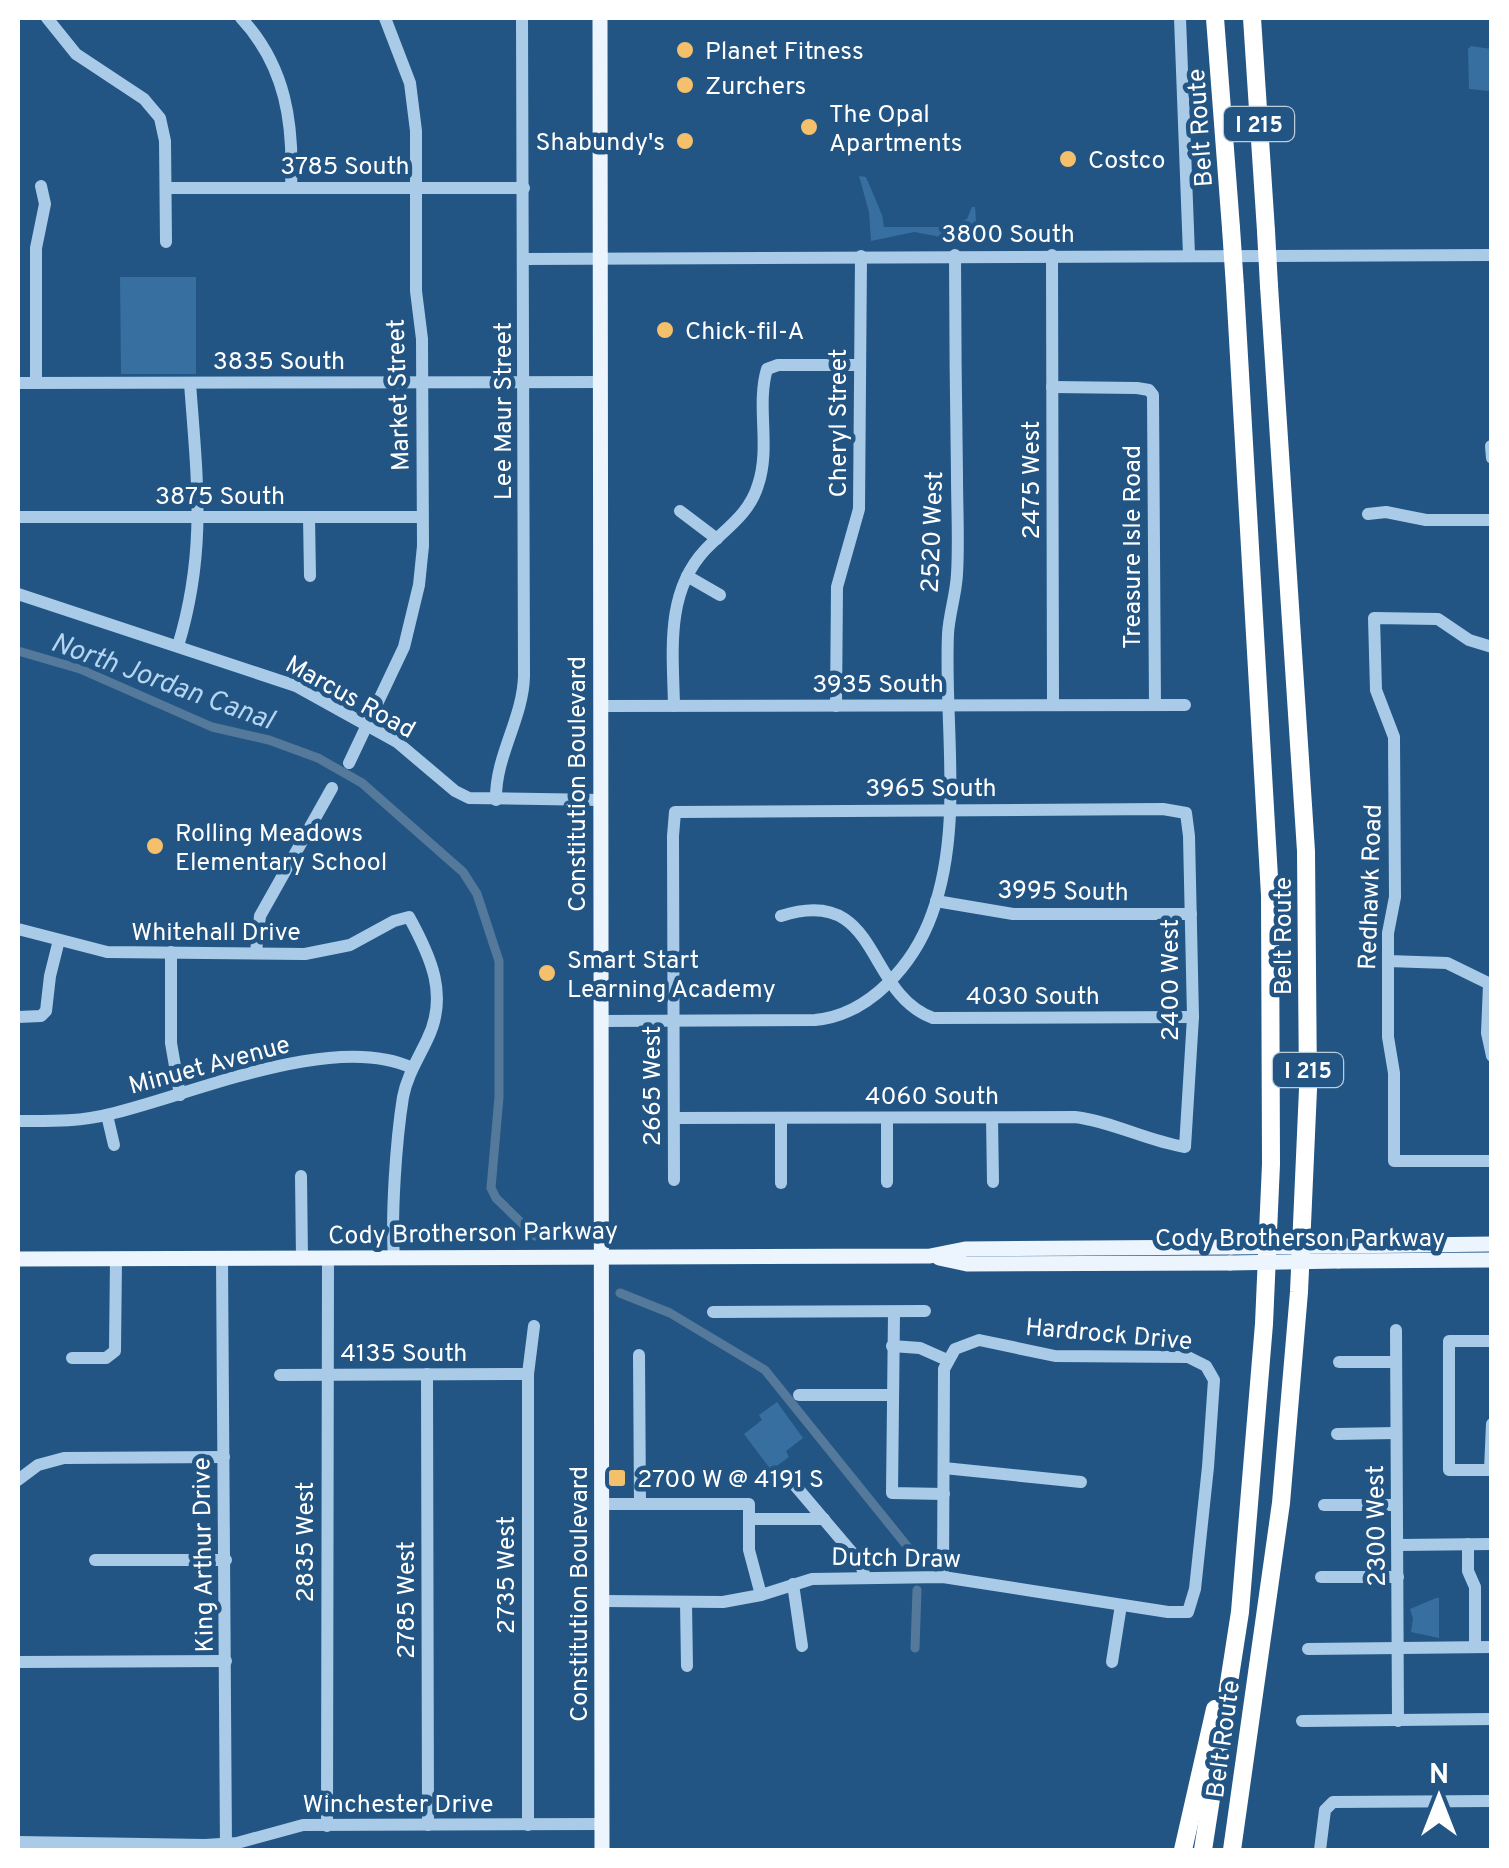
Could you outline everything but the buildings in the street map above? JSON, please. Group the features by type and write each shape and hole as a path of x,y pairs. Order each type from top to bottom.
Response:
{"highway":[{"name":"Belt Route","path":"1203,1850 1240,1612 1268,1261 1270,895 1232,228 1215,18"},
{"name":"Belt Route","path":"1232,1850 1281,1503 1299,1292 1308,1089 1306,852 1252,18"},
{"path":"1183,1850 1240,1612"}],"main road":[{"name":"Constitution Boulevard","path":"600,18 602,1850"},
{"name":"Cody Brotherson Parkway","path":"1338,1254 1492,1244"},
{"name":"Cody Brotherson Parkway","path":"18,1259 930,1256 965,1249 1492,1260"}],"street":[{"path":"48,18 76,54 153,107 164,129 166,242"},
{"path":"241,18 273,64 286,99 292,136 291,188"},
{"name":"Market Street","path":"349,762 396,670 419,586 422,340 416,291 416,131 410,83 385,18"},
{"name":"Lee Maur Street","path":"496,800 498,769 524,684 522,18"},
{"path":"1180,18 1188,255"},
{"path":"36,383 36,248 45,204 41,186"},
{"name":"3785 South","path":"166,188 524,188"},
{"name":"3800 South","path":"524,259 1492,254"},
{"name":"2475 West","path":"1052,255 1053,705"},
{"name":"Cheryl Street","path":"836,706 838,587 859,509 861,256"},
{"name":"2520 West","path":"601,1021 815,1020 842,1016 862,1006 918,944 936,902 946,854 948,632 957,574 956,256"},
{"path":"674,706 674,613 687,576 743,514 759,483 764,463 768,369 860,365"},
{"name":"3835 South","path":"18,383 601,382"},
{"path":"178,646 195,580 198,517 190,383"},
{"name":"Treasure Isle Road","path":"1052,387 1150,390 1154,401 1155,705"},
{"path":"1491,446 1492,458"},
{"path":"680,511 717,539"},
{"path":"1368,514 1386,512 1436,521 1492,520"},
{"name":"3875 South","path":"18,517 422,517"},
{"path":"310,517 310,576"},
{"path":"687,576 720,596"},
{"name":"Marcus Road","path":"18,594 296,686 397,742 460,794 474,799 601,800"},
{"name":"Redhawk Road","path":"1492,647 1469,640 1438,619 1374,618 1376,690 1394,738 1395,897 1388,933 1394,1162 1492,1161"},
{"name":"3935 South","path":"601,706 1185,705"},
{"path":"256,952 260,916 332,788"},
{"name":"3965 South","path":"675,812 1186,812"},
{"name":"2665 West","path":"674,1180 675,812"},
{"name":"2400 West","path":"1185,1147 1194,1018 1186,812"},
{"name":"3995 South","path":"936,902 1014,914 1191,914"},
{"name":"4030 South","path":"782,916 818,910 846,918 909,1005 932,1018 1194,1018"},
{"name":"Whitehall Drive","path":"18,928 108,952 305,954 358,942 394,921 409,917 432,964 438,996 432,1029 412,1068"},
{"path":"18,1016 40,1016 46,1012 59,940"},
{"path":"171,952 171,1043 180,1095"},
{"path":"1388,961 1448,963 1490,985 1488,1033 1492,1056"},
{"name":"Minuet Avenue","path":"18,1121 106,1116 312,1060 385,1058 412,1068"},
{"path":"394,1258 402,1109 412,1068"},
{"path":"106,1116 114,1145"},
{"name":"4060 South","path":"674,1118 1094,1120 1185,1147"},
{"path":"781,1118 781,1183"},
{"path":"886,1182 887,1118"},
{"path":"992,1118 993,1182"},
{"path":"301,1176 302,1259"},
{"name":"King Arthur Drive","path":"222,1258 226,1847"},
{"path":"72,1358 106,1358 116,1348 116,1259"},
{"name":"2835 West","path":"327,1826 328,1259"},
{"path":"713,1312 925,1312"},
{"path":"894,1312 892,1493 944,1494"},
{"name":"2735 West","path":"528,1825 528,1374 534,1326"},
{"name":"2300 West","path":"1396,1330 1398,1721"},
{"name":"Hardrock Drive","path":"946,1360 960,1345 979,1340 1055,1356 1188,1357 1200,1361 1212,1373 1208,1467 1195,1589 1188,1612"},
{"path":"1492,1341 1449,1342 1449,1470 1490,1470 1492,1424"},
{"path":"892,1346 920,1348 946,1360 943,1577"},
{"path":"639,1355 640,1504"},
{"path":"1339,1362 1396,1362"},
{"name":"4135 South","path":"280,1374 528,1374"},
{"name":"2785 West","path":"427,1374 428,1825"},
{"path":"800,1395 892,1395"},
{"path":"1337,1434 1396,1433"},
{"path":"18,1480 38,1465 64,1458 224,1457"},
{"path":"944,1468 1082,1482"},
{"path":"793,1483 860,1562 865,1577"},
{"path":"604,1504 749,1504 749,1550 760,1595"},
{"path":"1324,1505 1396,1505"},
{"path":"749,1519 824,1519"},
{"path":"1398,1544 1492,1544"},
{"path":"1468,1544 1468,1572 1476,1587 1475,1647"},
{"path":"95,1560 226,1560"},
{"name":"Dutch Draw","path":"603,1601 723,1602 828,1578 943,1577 1188,1612"},
{"path":"1321,1577 1398,1577"},
{"path":"793,1584 802,1646"},
{"path":"686,1603 687,1666"},
{"path":"1112,1662 1120,1605"},
{"path":"1308,1649 1492,1647"},
{"path":"18,1662 226,1662"},
{"path":"1302,1721 1487,1720"},
{"path":"1320,1850 1328,1806 1338,1801 1492,1801"},
{"name":"Winchester Drive","path":"18,1842 226,1847 288,1827 602,1824"}],"shaded area":[{"path":"1471,46 1491,49 1488,91 1469,89"},
{"path":"859,176 866,177 884,227 961,227 975,207 977,234 952,239 914,232 871,241 869,212"},
{"path":"120,277 196,277 196,374 121,374"},
{"path":"777,1402 803,1438 786,1451 789,1457 771,1470 744,1434 762,1420 759,1415"},
{"path":"1436,1598 1439,1638 1411,1632 1410,1609"}],"waterway":[{"name":"North Jordan Canal","path":"18,651 80,669 212,727 269,740 318,758 362,783 463,872 477,894 499,961 499,1097 491,1188 496,1198 535,1236"},
{"name":"North Jordan Canal","path":"620,1293 670,1313 765,1370 911,1551 915,1564"},
{"name":"North Jordan Canal","path":"915,1648 917,1590"}],"place":[{"name":"Planet Fitness","path":"685,50"},
{"name":"Zurchers","path":"685,85"},
{"name":"The Opal Apartments","path":"809,127"},
{"name":"Shabundy's","path":"685,141"},
{"name":"Costco","path":"1068,159"},
{"name":"Chick-fil-A","path":"665,330"},
{"name":"Rolling Meadows Elementary School","path":"155,846"},
{"name":"Smart Start Learning Academy","path":"547,973"},
{"name":"2700 W @ 4191 S","path":"617,1478"}]}
